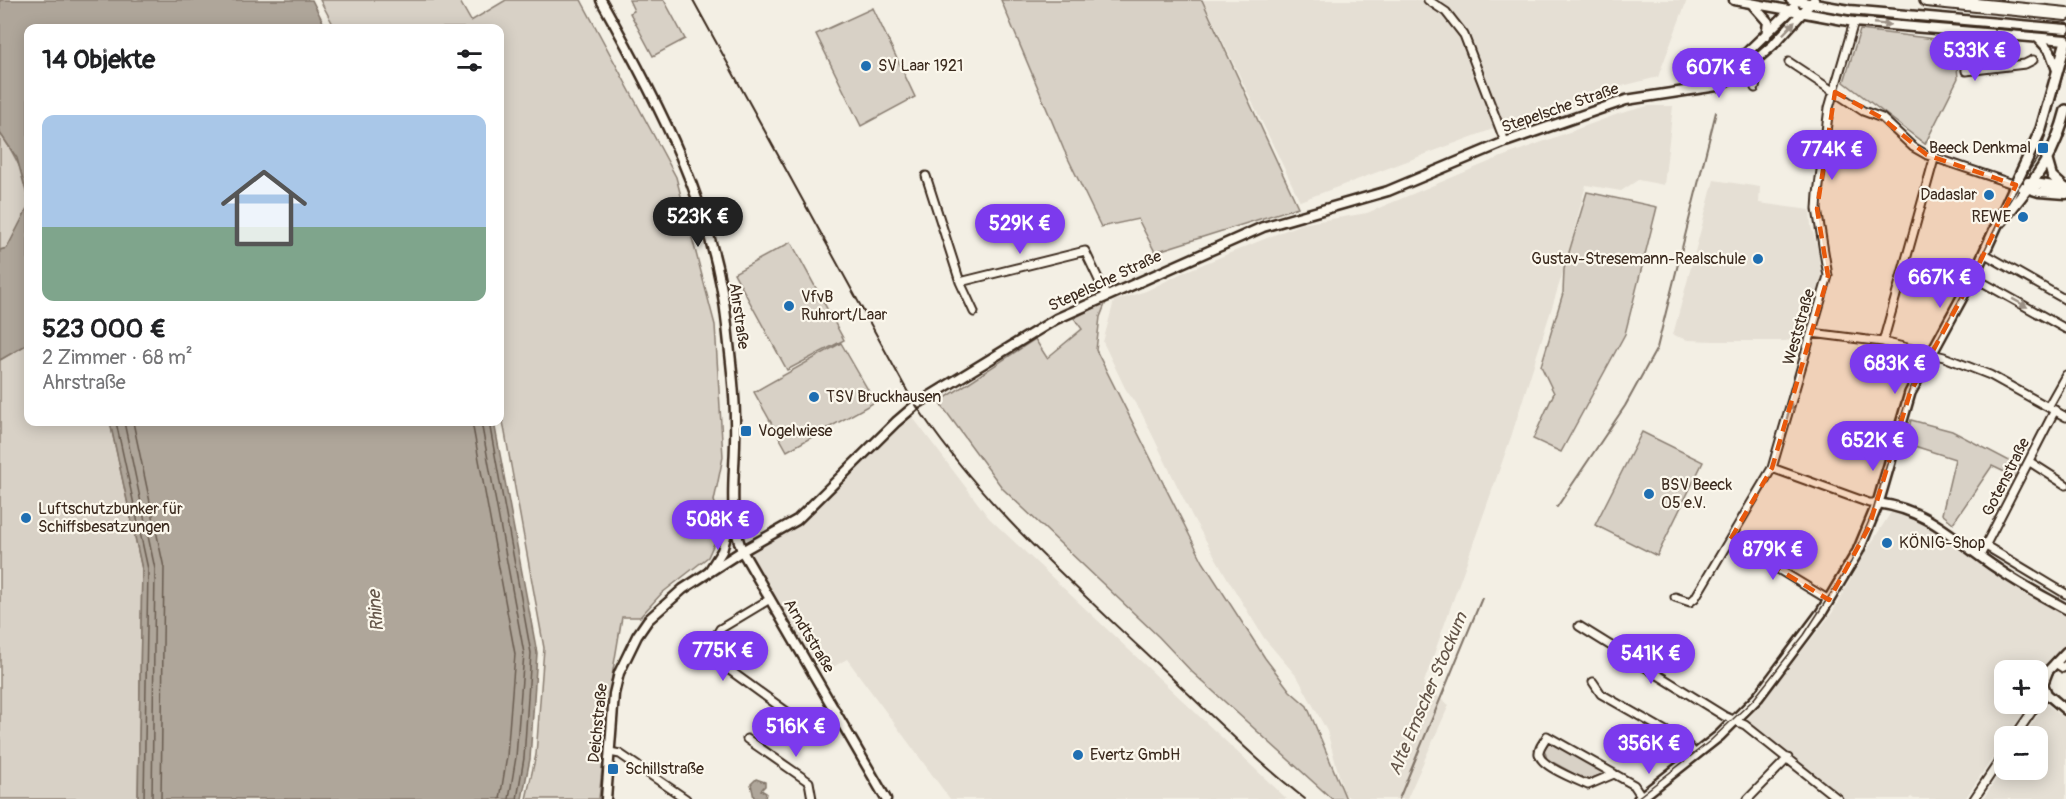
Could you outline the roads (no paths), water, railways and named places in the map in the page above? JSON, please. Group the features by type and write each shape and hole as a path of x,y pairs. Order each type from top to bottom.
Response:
{"highway":[{"path":"1926,0 2066,14"}],"main road":[{"path":"1641,798 1735,721 1779,670 1829,600 1858,551 1878,503 1910,393 1929,354 1973,278 2041,129 2066,40"},
{"path":"1997,227 2032,186 2048,162 2066,110"}],"street":[{"name":"Ahrstraße","path":"601,0 674,144 691,182 710,240 726,315 735,420 732,512 742,551"},
{"path":"1428,0 1446,12 1464,35 1505,142"},
{"path":"1734,0 1854,22 2066,40"},
{"path":"1796,0 1849,10 2066,29"},
{"name":"Stepelsche Straße","path":"1684,92 1728,67 1766,36 1791,10 1796,0"},
{"path":"1835,0 1849,10"},
{"name":"Stepelsche Straße","path":"627,652 657,610 709,572 797,520 907,411 1056,320 1106,295 1263,227 1371,197 1505,142 1626,100 1717,86 1751,64 1813,2"},
{"path":"1752,4 1767,22 1766,36"},
{"name":"Weststraße","path":"1675,597 1690,602 1695,598 1772,468 1828,276 1817,209 1829,108 1854,22"},
{"path":"1962,32 1966,71 2025,64 2033,60"},
{"path":"2038,38 2050,51 2058,70"},
{"path":"1789,62 1863,111 1884,119 1913,147 1934,159 2016,185 2065,190"},
{"path":"1751,64 1758,72 1755,88"},
{"path":"1883,342 1934,159"},
{"path":"2048,162 2052,176 2065,190"},
{"path":"926,176 960,282 974,312"},
{"path":"960,282 1085,251 1106,295"},
{"path":"1984,254 2066,300"},
{"path":"1973,278 2066,329"},
{"path":"1812,333 1883,342 1975,368 2066,417"},
{"name":"Gotenstraße","path":"1980,556 2030,462 2066,375"},
{"path":"2030,462 2066,485"},
{"path":"1772,468 1869,503 1878,503 1925,516 1980,556 2066,609"},
{"path":"709,572 722,551 732,512"},
{"path":"1730,540 1829,600"},
{"path":"1986,546 2066,594"},
{"name":"Arndtstraße","path":"742,551 886,799"},
{"path":"770,599 720,629 706,653 805,725 811,724 835,709"},
{"path":"1579,626 1735,721 1788,758 1834,798"},
{"name":"Deichstraße","path":"606,799 614,694 618,673 627,652"},
{"path":"2048,672 2066,652"},
{"path":"2055,663 2063,668 2066,665"},
{"path":"1593,682 1601,694 1685,742 1696,755"},
{"path":"2048,693 2066,710"},
{"path":"1614,774 1588,786 1545,764 1541,759 1540,749 1547,736 1634,785 1641,798"},
{"path":"747,739 809,782 812,799"},
{"path":"610,752 620,754 686,799"},
{"path":"1748,799 1788,758"},
{"path":"1974,799 1994,769"}],"water":[{"path":"0,0 312,0 324,24 24,24 24,184 17,158 0,133"},
{"path":"24,215 24,346 0,360 0,250 7,248"},
{"name":"Rhine","path":"111,426 495,426 537,653 530,759 522,799 138,799 142,569"},
{"path":"756,779 765,782 761,790 766,793 765,799 754,798 751,784"}],"waterway":[{"name":"Alte Emscher Stockum","path":"1557,507 1625,406 1657,348 1716,112"},
{"name":"Alte Emscher Stockum","path":"1399,799 1482,598"}],"tram line":[{"path":"1636,799 1710,741 1753,700 1804,635 1851,562 1872,514 1909,391 1969,282 2005,208 2040,154 2066,64"}],"railway":[{"path":"693,0 910,396 961,466 1017,529 1077,589 1242,744 1305,799"}],"place":[{"name":"SV Laar 1921","path":"866,66"},
{"name":"Beeck Denkmal","path":"2043,148"},
{"name":"Dadaslar","path":"1989,195"},
{"name":"REWE","path":"2023,217"},
{"name":"Gustav-Stresemann-Realschule","path":"1758,259"},
{"name":"VfvB Ruhrort/Laar","path":"789,306"},
{"name":"TSV Bruckhausen","path":"814,397"},
{"name":"Vogelwiese","path":"746,431"},
{"name":"BSV Beeck 05 e.V.","path":"1649,494"},
{"name":"Luftschutzbunker für Schiffsbesatzungen","path":"26,518"},
{"name":"KÖNIG-Shop","path":"1887,543"},
{"name":"Evertz GmbH","path":"1078,755"},
{"name":"Schillstraße","path":"613,769"}]}
